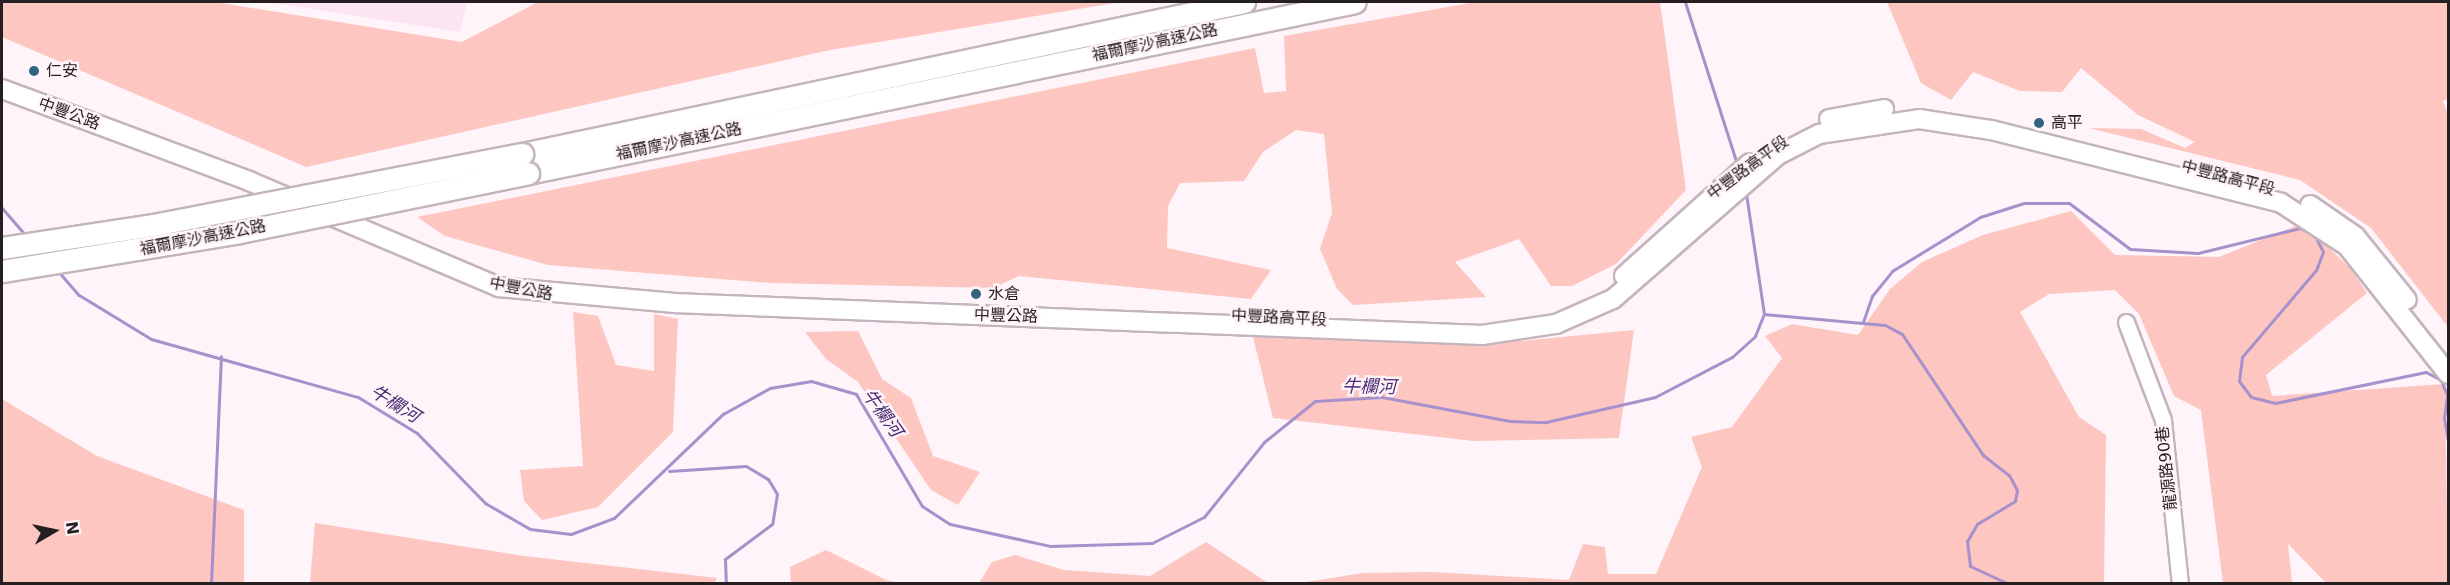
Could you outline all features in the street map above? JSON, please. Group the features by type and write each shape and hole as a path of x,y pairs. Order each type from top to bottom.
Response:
{"highway":[{"name":"福爾摩沙高速公路","path":"2,271 239,232 525,163 1244,2"},
{"name":"福爾摩沙高速公路","path":"2,248 525,163 1355,2"}],"main road":[{"name":"中豐公路","path":"2,76 140,135 479,270 566,286 1076,312"},
{"name":"中豐公路","path":"2,89 140,135"},
{"name":"中豐路高平段","path":"1076,312 1225,320 1478,325 1550,320 1615,284 1775,150 1849,126 1919,118 2209,183 2281,203 2317,222 2371,272 2448,357"},
{"name":"中豐路高平段","path":"2417,323 2448,374"}],"street":[{"name":"龍源路90巷","path":"2126,322 2163,420 2180,584"}],"shaded area":[{"path":"2,2 215,2 462,42 538,2 1121,2 830,50 306,167 2,37"},
{"path":"267,2 467,2 460,32"},
{"path":"1476,2 1660,2 1686,190 1616,264 1572,286 1551,286 1519,239 1455,262 1486,297 1353,305 1337,289 1320,249 1332,213 1324,134 1296,130 1263,152 1244,181 1180,183 1168,206 1167,248 1271,270 1251,299 1019,276 993,288 771,283 548,265 445,236 417,217 1255,48 1264,93 1286,91 1284,36"},
{"path":"1887,2 2448,2 2448,99 2443,101 2448,115 2448,327 2371,228 2300,180 2089,128 2141,129 2185,148 2195,142 2138,115 2081,68 2062,92 2020,91 1973,72 1951,100 1921,83"},
{"path":"2071,211 2115,255 2219,257 2303,223 2350,268 2367,293 2266,375 2272,396 2445,384 2448,583 2326,583 2288,544 2292,583 2223,583 2201,410 2174,396 2139,314 2115,290 2049,294 2020,312 2079,417 2106,435 2104,583 1293,584 1363,573 1432,572 1569,580 1583,544 1605,547 1608,574 1656,574 1702,467 1691,437 1732,427 1782,358 1765,336 1792,324 1858,335 1890,289 1922,262 1983,235"},
{"path":"573,312 598,316 616,365 654,371 654,314 678,319 673,432 598,507 542,520 524,501 520,470 583,466"},
{"path":"1634,330 1619,438 1474,441 1273,418 1253,337 1521,341"},
{"path":"858,331 882,379 911,398 933,456 980,472 958,505 931,490 858,382 826,359 805,332"},
{"path":"2,399 97,456 244,510 244,583 2,583"},
{"path":"315,523 524,556 717,578 714,584 310,583"},
{"path":"1206,542 1268,583 979,583 992,562 1015,555 1064,570 1150,576"},
{"path":"826,550 886,580 901,583 791,583 790,567"}],"waterway":[{"path":"1685,2 1738,167"},
{"name":"牛欄河","path":"57,270 79,295 151,339 358,397 417,433 485,503 530,529 571,534 614,518 723,414 770,388 811,381 856,394 922,506 950,524 1050,546 1152,543 1204,517 1264,442 1315,401 1382,397 1510,421 1546,422 1655,397 1732,357 1755,336 1764,314 1746,193"},
{"path":"1863,322 1872,296 1892,271 1980,217 2024,203 2069,203 2130,249 2198,253 2300,228 2314,234 2323,252 2316,270 2242,357 2239,381 2251,397 2275,403 2426,372 2441,380 2447,395 2444,418 2448,440"},
{"name":"牛欄河","path":"2,208 26,236"},
{"path":"1764,314 1885,325 1902,334 1983,455 2009,475 2017,490 2015,501 1977,524 1967,541 1970,566 2009,584"},
{"path":"211,584 221,356"},
{"path":"669,471 746,466 768,479 777,494 772,524 725,559 726,584"}],"place":[{"name":"仁安","path":"34,71"},
{"name":"高平","path":"2039,123"},
{"name":"水倉","path":"976,294"}]}
